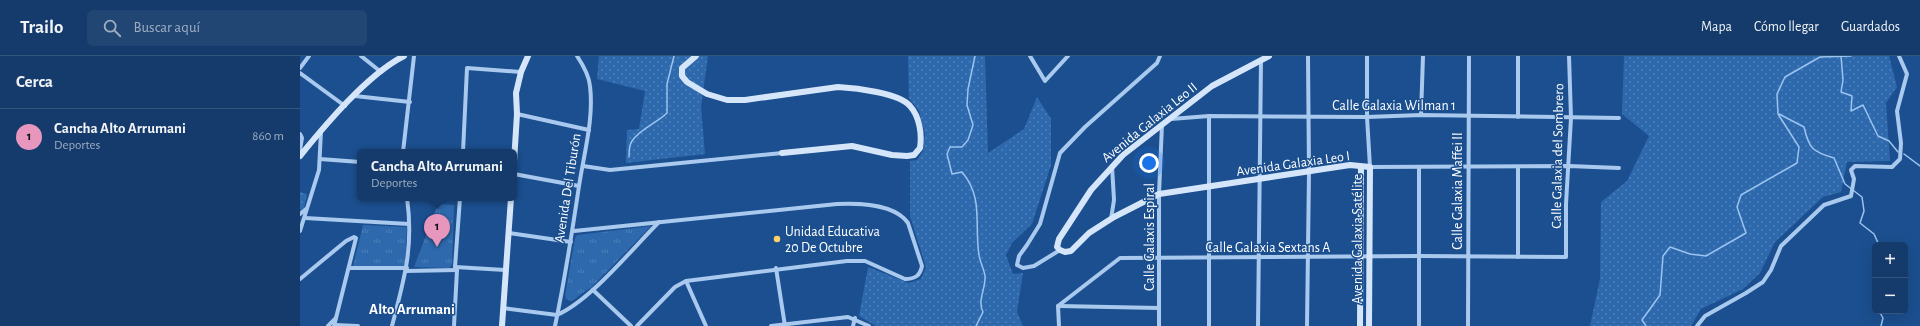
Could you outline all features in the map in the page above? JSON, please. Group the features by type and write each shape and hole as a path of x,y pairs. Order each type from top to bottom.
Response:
{"street":[{"path":"300,68 309,56"},
{"path":"361,56 381,72"},
{"path":"300,156 321,131 355,96 390,63 404,56"},
{"path":"403,149 410,102 414,56"},
{"path":"515,149 517,114 516,93 521,72 528,56"},
{"name":"Avenida Del Tiburón","path":"555,326 574,231 579,186 589,130 591,98 590,84 586,71 577,56"},
{"path":"583,166 610,170 852,146 892,155 907,156 914,155 920,148 919,125 914,111 904,102 885,95 852,88 838,87 745,100 715,98 687,82 682,76 682,68 696,56"},
{"path":"1030,56 1045,82 1068,56"},
{"path":"1060,250 1034,266 1023,268 1017,265 1019,256 1028,245 1040,224 1060,153 1085,127 1157,63 1160,56"},
{"name":"Avenida Galaxia Leo II","path":"1060,250 1057,247 1059,238 1091,190 1112,166 1162,124 1212,86 1269,56"},
{"path":"1307,326 1309,172 1308,56"},
{"name":"Avenida Galaxia Satélite","path":"1367,56 1367,117 1370,167 1369,326"},
{"path":"1421,115 1423,56"},
{"name":"Calle Galaxia Maffei II","path":"1468,326 1469,56"},
{"path":"1518,56 1518,117"},
{"name":"Calle Galaxia del Sombrero","path":"1566,257 1568,166 1571,118 1569,56"},
{"path":"1697,326 1705,316 1763,282 1781,246 1824,205 1851,196 1854,179 1851,170 1855,166 1892,167 1900,160 1901,143 1897,111 1907,74 1899,56"},
{"path":"1258,326 1258,258 1261,179 1259,116 1261,60"},
{"path":"463,149 467,68 521,72"},
{"path":"300,74 345,106"},
{"path":"355,96 410,102"},
{"path":"517,114 589,130"},
{"name":"Calle Galaxia Wilman 1","path":"1169,119 1209,116 1367,117 1421,115 1619,118"},
{"path":"1209,116 1209,326"},
{"name":"Calle Galaxis Espiral","path":"1159,326 1159,194 1162,124"},
{"path":"300,232 319,170 321,131"},
{"path":"300,134 302,138 300,150"},
{"path":"320,159 357,162"},
{"name":"Avenida Galaxia Leo I","path":"1060,250 1065,252 1071,251 1089,233 1111,219 1159,194 1309,172 1350,164 1361,167 1419,168 1468,166 1568,166 1620,168"},
{"path":"1111,219 1114,200 1112,166"},
{"name":"Avenida Galaxia Satélite","path":"1360,326 1361,167"},
{"path":"1518,167 1518,257"},
{"path":"1419,168 1419,326"},
{"path":"517,175 579,186"},
{"path":"392,326 409,256 410,224 407,201"},
{"path":"454,326 460,201"},
{"path":"502,326 511,201"},
{"path":"574,231 837,204 867,204 896,212 906,219 922,266 921,272 916,277 910,279 905,279 865,261 847,261 776,268 686,281 675,287 637,326"},
{"path":"300,214 306,209"},
{"path":"305,218 410,224"},
{"path":"503,308 558,315 564,312 592,290 659,222"},
{"path":"509,233 571,242"},
{"path":"300,279 354,237 356,238 335,325 358,326"},
{"name":"Calle Galaxia Sextans A","path":"1058,306 1120,258 1361,258 1419,256 1566,257"},
{"path":"349,268 505,270"},
{"path":"776,268 785,325"},
{"path":"686,281 706,326"},
{"path":"592,290 631,326"},
{"path":"1059,326 1058,306 1159,308"},
{"path":"771,326 848,317 855,318 869,326"},
{"path":"328,326 336,318"},
{"path":"853,326 855,318"}],"green space":[{"path":"599,56 708,56 701,107 705,154 626,163 627,130 639,129 645,91 597,79"},
{"path":"908,56 985,56 988,153 1024,129 1037,97 1051,119 1051,165 1032,224 1012,243 1006,255 1013,274 1023,273 1017,312 1023,326 876,326 859,316 868,267 909,283 921,279 926,267 910,216 910,161 917,160 923,151 925,134 919,111 909,98"},
{"path":"1624,56 1889,56 1897,87 1886,103 1890,161 1847,162 1841,192 1823,197 1775,242 1760,273 1743,289 1701,309 1691,326 1590,326 1600,279 1601,202 1627,181 1649,136 1622,114"},
{"path":"300,192 307,194 304,208 300,210"},
{"path":"438,204 454,205 452,265 449,268 414,267"},
{"path":"363,225 407,227 405,266 353,266"},
{"path":"651,226 591,288 571,301 566,299 565,296 575,238 577,235"},
{"path":"432,233 449,239 442,260 425,254"}],"waterway":[{"path":"629,157 630,144 635,137 667,113 667,84 674,56"},
{"path":"975,56 968,89 967,105 973,125 968,140 962,147 950,147 947,154 952,174 962,172 969,182 976,202 979,255 985,276 981,299 981,308 983,312 976,326"},
{"path":"1841,56 1843,80 1841,92 1852,96 1851,111 1863,105 1878,136 1889,141 1898,152"},
{"path":"1646,326 1642,320 1660,295 1663,256 1670,247 1690,254 1706,256 1746,233 1737,207 1741,195 1797,163 1799,147 1778,114 1777,94 1785,77 1820,57 1851,56"},
{"path":"1779,114 1804,127 1810,145 1821,154 1834,158 1845,184 1862,197 1864,211 1860,223 1874,234 1878,242"},
{"path":"1904,154 1920,166"},
{"path":"1881,314 1883,318 1881,326"}],"place":[{"name":"Unidad Educativa 20 De Octubre","path":"777,239"},
{"name":"Cancha Alto Arrumani","path":"437,247"}],"district":[{"name":"Alto Arrumani","path":"412,309"}]}
